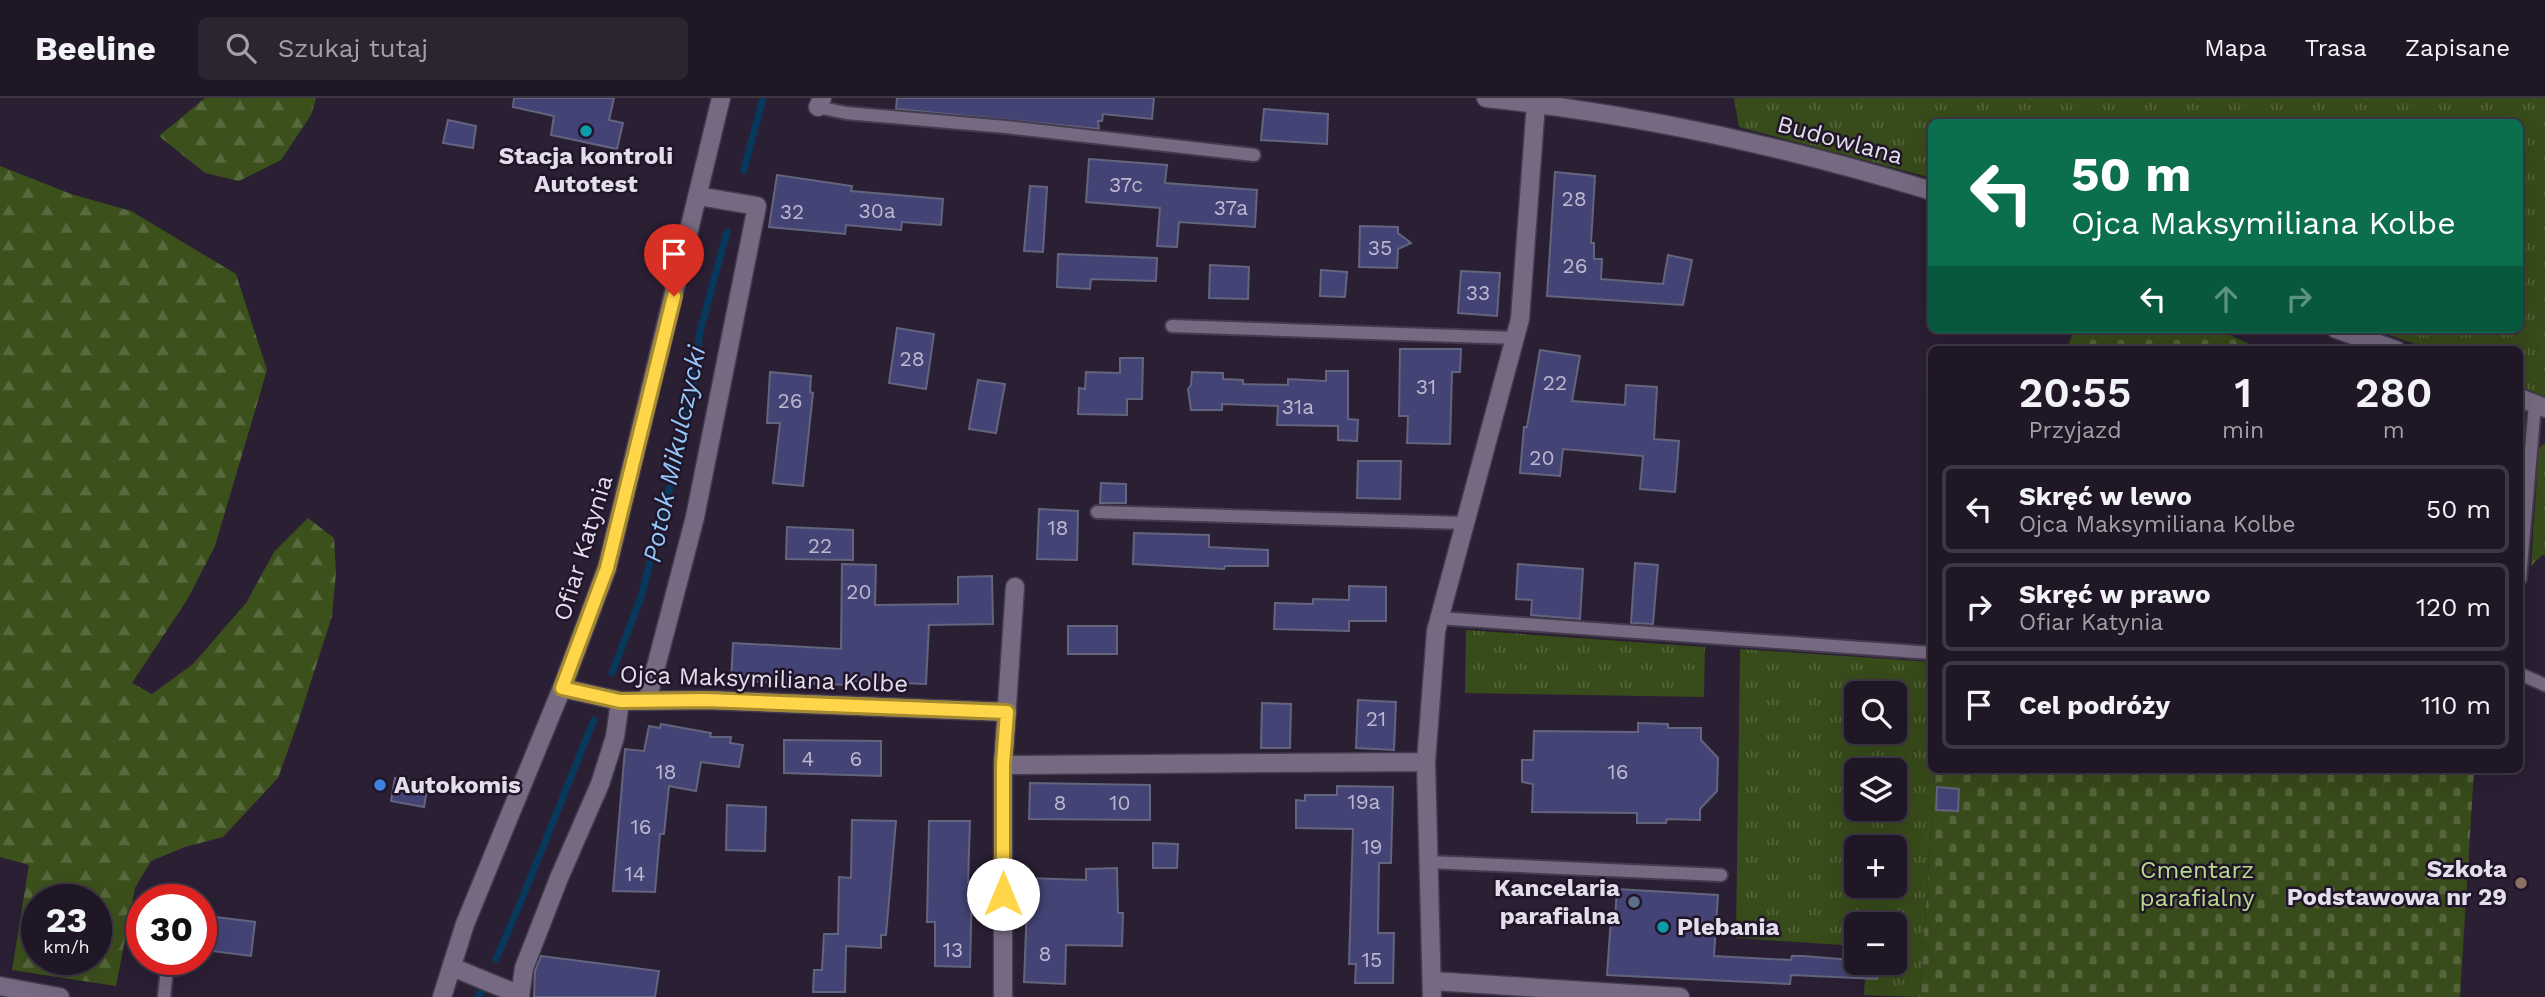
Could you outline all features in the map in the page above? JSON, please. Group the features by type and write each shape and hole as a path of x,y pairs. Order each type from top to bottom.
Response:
{"street":[{"name":"Ofiar Katynia","path":"442,997 465,924 562,688 607,568 722,98"},
{"name":"Budowlana","path":"1486,98 1650,120 1725,135 1833,161 1928,190"},
{"path":"1536,103 1523,291 1516,338 1438,618 1426,762 1432,989 1680,997"},
{"path":"648,701 695,517 757,206 698,196"},
{"path":"2347,333 2385,346"},
{"path":"1003,997 1003,765 1015,587"},
{"name":"Ojca Maksymiliana Kolbe","path":"562,688 620,701 706,700 1007,712"},
{"path":"452,968 520,996 524,968 600,784 615,737 620,701"},
{"path":"1003,765 1426,762"},
{"path":"0,986 60,997"}],"lane":[{"path":"820,102 846,113 1006,127 1254,155"},
{"path":"1172,327 1516,338"},
{"path":"2523,538 2533,403"},
{"path":"1097,512 1464,523"},
{"path":"1438,618 1928,653"},
{"path":"2523,675 2545,685"},
{"path":"1429,862 1721,876"},
{"path":"164,997 166,975"}],"green space":[{"path":"205,98 316,98 311,115 281,160 239,181 205,173 159,136"},
{"path":"1734,98 2545,98 2545,397 2523,387 2523,346 2421,346 2383,333 2523,333 2523,119 1928,119 1928,177 1739,127"},
{"path":"0,166 71,194 131,211 236,274 267,370 215,546 187,600 132,683 152,694 193,664 246,603 274,552 308,518 334,538 336,572 332,616 278,778 223,837 185,847 151,861 137,884 126,884 126,934 116,986 44,975 112,975 112,884 26,884 29,865 0,857"},
{"path":"2073,333 2226,333 2253,346 2068,346"},
{"path":"2545,443 2545,555 2531,566 2539,448"},
{"path":"1466,630 1705,647 1704,697 1465,693"},
{"path":"1740,649 1928,662 1928,773 1935,773 1920,997 1864,995 1865,975 1907,975 1907,912 1844,912 1844,945 1736,938"},
{"name":"Cmentarz parafialny","path":"1935,773 2474,773 2460,997 1920,997"},
{"path":"21,914 21,971 12,970"}],"building":[{"path":"514,98 614,98 609,120 623,123 617,149 551,135 554,116 513,107"},
{"path":"897,98 1154,98 1152,119 1103,114 1102,121 1098,121 1099,129 896,109"},
{"path":"1264,109 1328,114 1327,144 1261,140"},
{"path":"448,120 476,126 473,148 443,143"},
{"path":"1089,159 1167,165 1165,183 1257,190 1255,227 1179,222 1177,247 1157,246 1160,208 1086,202"},
{"path":"1555,172 1595,176 1591,243 1594,243 1594,259 1602,259 1601,279 1663,284 1668,255 1692,260 1683,305 1547,296"},
{"path":"777,175 852,186 851,191 943,199 941,225 902,222 901,230 846,225 845,234 769,227"},
{"path":"1030,186 1047,187 1043,252 1024,251"},
{"path":"1360,226 1398,227 1398,233 1411,243 1398,249 1397,268 1359,267"},
{"path":"1058,254 1157,258 1156,281 1091,279 1090,289 1057,287"},
{"path":"1210,265 1249,267 1248,299 1209,298"},
{"path":"1321,270 1347,272 1345,297 1320,296"},
{"path":"1461,271 1500,273 1497,316 1458,313"},
{"path":"897,328 934,334 926,389 889,383"},
{"path":"1400,349 1461,349 1460,372 1452,372 1450,444 1407,443 1408,416 1399,416"},
{"path":"1540,350 1580,356 1572,401 1625,405 1626,385 1657,387 1654,439 1679,441 1675,492 1640,489 1643,456 1563,449 1560,476 1520,473 1524,427 1527,427"},
{"path":"1120,358 1143,358 1142,399 1127,399 1127,415 1078,414 1079,388 1085,389 1086,372 1120,373"},
{"path":"1326,371 1348,371 1348,419 1358,420 1357,441 1338,440 1338,426 1277,425 1278,406 1222,404 1222,410 1191,410 1188,389 1192,372 1223,373 1223,379 1243,380 1243,384 1288,385 1288,379 1326,381"},
{"path":"770,372 811,376 810,392 813,393 803,486 773,483 780,423 767,423"},
{"path":"978,380 1005,384 996,433 969,429"},
{"path":"1358,461 1401,461 1400,499 1357,498"},
{"path":"1101,483 1126,484 1126,503 1100,503"},
{"path":"1039,509 1078,511 1077,560 1037,559"},
{"path":"787,527 853,530 853,560 786,559"},
{"path":"1134,533 1209,535 1209,547 1268,550 1268,566 1225,566 1224,569 1133,564"},
{"path":"1635,563 1658,565 1653,624 1631,623"},
{"path":"842,564 876,565 875,605 958,604 958,577 992,576 993,624 929,625 926,684 853,681 853,685 731,681 733,643 841,649"},
{"path":"1518,564 1583,569 1580,619 1531,615 1532,600 1516,599"},
{"path":"1349,586 1386,587 1386,621 1349,621 1349,631 1274,629 1275,603 1313,604 1313,599 1349,600"},
{"path":"1068,626 1117,626 1117,654 1068,654"},
{"path":"1358,700 1396,702 1394,750 1356,748"},
{"path":"1262,703 1291,704 1290,748 1261,748"},
{"path":"1638,723 1668,724 1668,728 1701,728 1701,740 1718,758 1717,791 1700,809 1700,820 1667,819 1666,823 1637,823 1637,813 1532,812 1533,784 1522,782 1522,760 1533,760 1534,731 1638,732"},
{"path":"661,724 711,733 710,737 731,737 730,743 743,745 739,767 701,762 696,791 669,786 664,834 660,834 655,892 613,891 625,749 644,751 649,726 660,728"},
{"path":"784,740 881,741 881,776 784,773"},
{"path":"395,778 428,784 424,807 391,801"},
{"path":"1030,783 1150,785 1150,820 1029,819"},
{"path":"1337,786 1393,787 1391,863 1379,863 1378,933 1394,933 1393,983 1355,983 1356,964 1349,964 1353,829 1296,828 1296,800 1305,801 1305,795 1337,795"},
{"path":"1937,787 1959,789 1958,811 1936,810"},
{"path":"727,805 766,807 765,851 726,850"},
{"path":"852,820 896,821 886,935 881,935 881,948 846,946 845,992 813,992 814,970 822,970 824,934 838,934 839,877 851,878"},
{"path":"929,821 970,821 970,967 935,966 935,922 927,922"},
{"path":"1153,843 1178,844 1177,868 1153,868"},
{"path":"1117,868 1118,913 1123,913 1122,946 1066,945 1065,984 1024,982 1028,878 1086,880 1086,869"},
{"path":"1617,889 1718,895 1714,956 1791,960 1792,956 1803,956 1844,959 1844,975 1877,975 1877,979 1791,975 1790,984 1607,975 1611,918 1615,918"},
{"path":"217,917 255,922 251,956 217,952"},
{"path":"541,956 659,971 655,997 534,997 535,971"}],"waterway":[{"name":"Potok Mikulczycki","path":"744,170 763,98"},
{"name":"Potok Mikulczycki","path":"612,673 641,597 680,449 693,386 700,331 727,232"},
{"name":"Potok Mikulczycki","path":"496,959 594,720"},
{"name":"Potok Mikulczycki","path":"478,997 481,992"}],"place":[{"name":"Stacja kontroli Autotest","path":"586,131"},
{"name":"Autokomis","path":"380,785"},
{"name":"Szkoła Podstawowa nr 29","path":"2521,883"},
{"name":"Kancelaria parafialna","path":"1634,902"},
{"name":"Plebania","path":"1663,927"}],"route":[{"path":"674,296 607,568 562,688 620,701 706,700 1007,712 1003,765 1003,894"}]}
